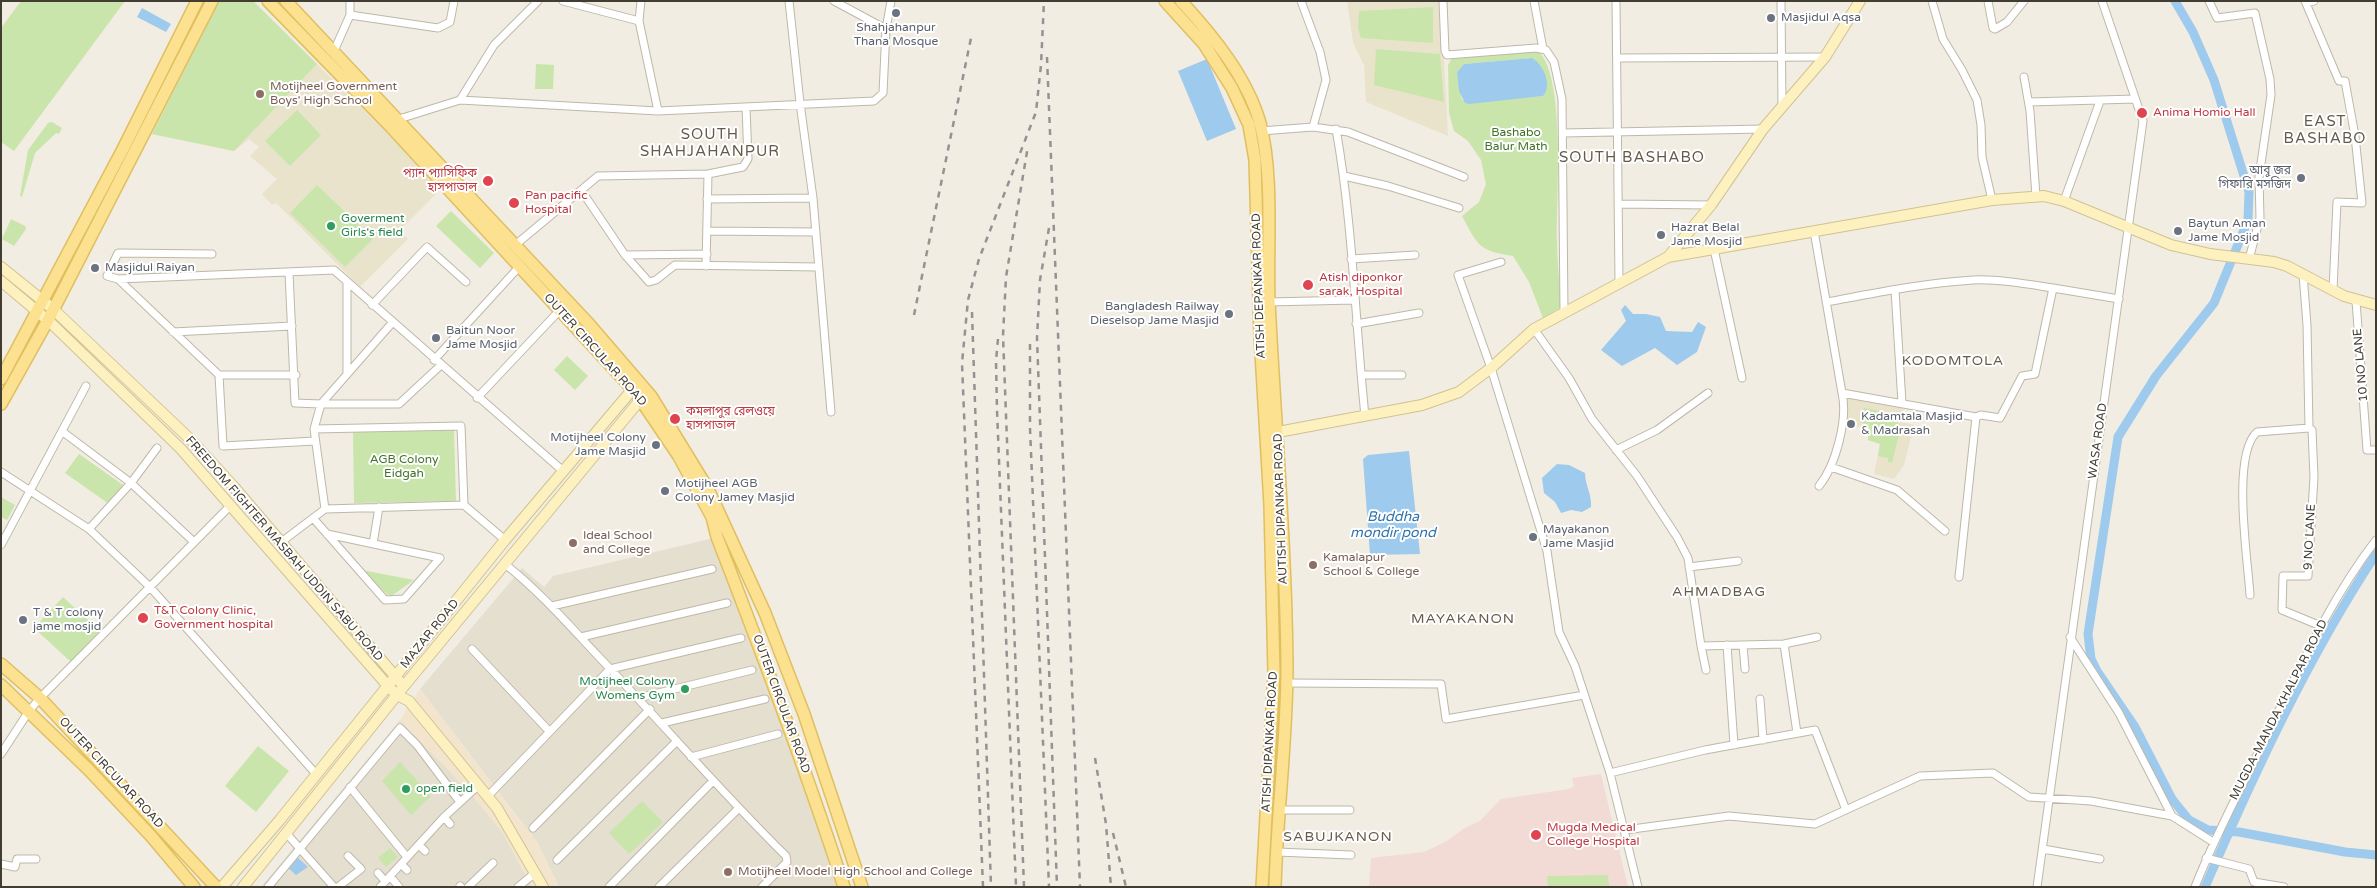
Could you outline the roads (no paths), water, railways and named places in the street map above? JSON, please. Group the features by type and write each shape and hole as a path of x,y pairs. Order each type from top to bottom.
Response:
{"main road":[{"path":"1,378 123,149 197,1"},
{"path":"1,404 51,315 212,1"},
{"name":"OUTER CIRCULAR ROAD","path":"268,1 395,123 589,324 644,395 708,489 765,613 804,714 862,887"},
{"name":"OUTER CIRCULAR ROAD","path":"286,1 334,51 559,311 636,385"},
{"name":"ATISH DEPANKAR ROAD","path":"1165,1 1196,34 1217,63 1232,88 1246,119 1256,132"},
{"name":"ATISH DEPANKAR ROAD","path":"1181,1 1217,42 1254,107 1260,336 1270,505 1274,673 1262,887"},
{"path":"1668,257 1711,205 1763,129 1825,57 1860,1"},
{"name":"AUTISH DIPANKAR ROAD","path":"1256,132 1266,167 1269,302 1278,432 1286,683 1276,887"},
{"path":"1266,434 1422,405 1459,392 1491,368 1534,329 1618,282 1668,257 1992,200 2036,197 2064,201 2171,245 2244,259 2274,262 2356,300 2376,305"},
{"path":"1,267 51,315"},
{"path":"1,281 39,305"},
{"name":"FREEDOM FIGHTER MASBAH UDDIN SABU ROAD","path":"51,315 181,449 397,695"},
{"name":"FREEDOM FIGHTER MASBAH UDDIN SABU ROAD","path":"51,315 191,440 404,686"},
{"name":"MAZAR ROAD","path":"222,887 243,865 505,540 636,385"},
{"name":"OUTER CIRCULAR ROAD","path":"644,395 712,518 717,537 774,682 844,887"},
{"name":"MAZAR ROAD","path":"243,887 404,686 644,395"},
{"name":"OUTER CIRCULAR ROAD","path":"1,664 40,698 216,887"},
{"name":"OUTER CIRCULAR ROAD","path":"1,685 29,711 151,836 194,887"},
{"path":"404,686 408,700 488,796 543,887"},
{"path":"397,695 408,700"}],"street":[{"path":"334,51 350,15 350,1"},
{"path":"350,15 438,28 450,22 454,1"},
{"path":"460,100 494,45 538,1"},
{"path":"563,1 639,22"},
{"path":"641,1 639,22 658,112"},
{"path":"789,1 813,198 831,412"},
{"path":"834,1 886,29"},
{"path":"395,123 460,100 658,112 800,103 874,101 883,93 886,29 891,1"},
{"path":"1301,1 1320,52 1326,80 1313,127"},
{"path":"1443,1 1445,51 1447,55 1526,48 1543,49 1549,52 1557,72 1562,99 1563,133 1564,312"},
{"path":"1534,1 1543,49"},
{"path":"1616,1 1618,282"},
{"path":"1782,1 1782,109"},
{"path":"1932,1 1943,39 1962,70 1977,100 1981,125 1982,156 1992,200"},
{"path":"1988,1 1992,28 1995,29 2007,22 2024,1"},
{"name":"WASA ROAD","path":"2038,887 2070,637 2143,121 2102,1"},
{"path":"2209,1 2217,18 2255,12 2270,79 2271,95 2259,177 2260,218 2244,259"},
{"path":"2314,1 2305,2 2339,81 2345,81 2354,127 2362,203 2336,202 2333,290"},
{"path":"1617,58 1825,57"},
{"path":"2024,77 2029,102 2036,197"},
{"path":"2029,102 2135,99"},
{"path":"2064,201 2100,101"},
{"path":"514,246 598,176 708,174 742,167 748,159 746,107"},
{"path":"1256,132 1313,127 1336,129 1362,136 1464,177"},
{"path":"1336,129 1344,176 1365,416"},
{"path":"1563,133 1617,130 1763,129"},
{"path":"706,266 708,174"},
{"path":"1344,176 1388,186 1459,208"},
{"path":"581,190 625,255 649,282 656,280 675,265 819,267"},
{"path":"707,199 813,198"},
{"path":"1618,204 1711,205"},
{"path":"707,232 816,232"},
{"path":"1814,232 1845,405 1831,467 1820,486"},
{"path":"372,305 427,247 466,282"},
{"path":"1714,249 1742,378"},
{"path":"212,254 118,253 107,276 118,279 334,270 477,398 563,471"},
{"path":"625,255 707,254"},
{"path":"1352,258 1415,255"},
{"path":"1501,262 1458,275 1491,368 1546,551 1558,632 1575,666 1610,772 1638,887"},
{"path":"434,360 519,267"},
{"path":"289,273 296,375 295,403 399,404 441,366"},
{"name":"9 NO LANE","path":"2302,274 2307,325 2309,428 2312,430 2314,457 2308,576 2283,576 2282,610 2321,626"},
{"path":"118,279 219,376 223,446 315,441"},
{"path":"1827,302 1895,290 1974,280 2020,282 2119,299"},
{"path":"347,282 347,374"},
{"path":"1842,393 1976,417 1981,415 2000,418 2022,376 2035,374 2053,288"},
{"path":"1895,290 1902,403"},
{"path":"1269,302 1354,300"},
{"name":"10 NO LANE","path":"2356,300 2367,450 2376,450"},
{"path":"477,398 559,311"},
{"path":"1356,324 1419,313"},
{"path":"325,509 314,429 321,404 392,323"},
{"path":"173,332 292,326"},
{"path":"1534,329 1569,378 1592,420 1637,476 1677,537 1688,558 1706,670"},
{"path":"1361,374 1402,375"},
{"path":"219,376 296,375"},
{"path":"1,544 63,432 86,386"},
{"path":"1616,450 1658,430 1708,393"},
{"path":"1959,577 1976,417"},
{"path":"314,429 461,426 464,505"},
{"path":"2250,595 2242,482 2252,439 2257,432 2309,428"},
{"path":"63,432 131,483 194,542"},
{"path":"89,530 131,483 157,448"},
{"path":"1831,467 1897,490 1945,531"},
{"path":"1,472 89,530 150,587 316,774"},
{"path":"1,754 29,711 40,698 230,505"},
{"path":"280,543 325,509 464,505 505,540"},
{"path":"373,544 379,507"},
{"path":"313,518 327,534 385,600 404,599 440,558 327,534"},
{"name":"MUGDA-MANDA KHALPAR ROAD","path":"2195,887 2213,842 2321,626 2342,586 2376,540"},
{"path":"1689,567 1738,561"},
{"path":"505,564 534,587 650,709 738,809 786,856 787,862 783,868 762,887"},
{"path":"552,606 712,569"},
{"path":"581,637 727,603"},
{"path":"1701,646 1784,644 1817,637"},
{"path":"2070,637 2119,713 2172,816"},
{"path":"488,796 610,669 741,638"},
{"path":"1743,644 1745,669"},
{"path":"1784,644 1797,733"},
{"path":"1727,645 1734,745"},
{"path":"472,649 549,731"},
{"path":"638,698 752,670"},
{"path":"1286,683 1441,684 1446,720 1584,695"},
{"path":"1760,699 1763,740"},
{"path":"662,723 765,700"},
{"path":"532,828 650,709"},
{"path":"268,887 400,728 460,802"},
{"path":"1610,772 1734,745 1815,730 1846,810"},
{"path":"691,757 778,734"},
{"path":"557,860 677,741"},
{"path":"1625,830 1729,816 1816,824 1920,776 1993,773 2029,797 2091,802 2172,816 2213,842"},
{"path":"609,887 713,781"},
{"path":"380,887 397,864 407,857 427,830 442,820 479,785"},
{"path":"350,787 407,857"},
{"path":"659,887 738,809"},
{"path":"1280,810 1350,810"},
{"path":"434,816 450,824"},
{"path":"286,834 334,887"},
{"path":"415,846 425,851"},
{"path":"2043,849 2100,859"},
{"path":"1277,852 1351,855"},
{"path":"338,887 361,869 348,856"},
{"path":"2206,858 2249,869 2254,882 2284,887"},
{"path":"1,864 15,867 16,859 36,859"},
{"path":"397,864 407,870"},
{"path":"463,886 493,864"},
{"path":"378,873 399,887"},
{"path":"518,887 535,873"}],"water":[{"path":"142,8 171,24 166,32 137,17"},
{"path":"1532,58 1540,65 1547,81 1546,91 1543,96 1465,103 1459,91 1457,72 1464,64"},
{"path":"1207,59 1236,129 1207,141 1178,71"},
{"path":"1625,305 1633,314 1660,317 1666,331 1692,332 1698,322 1706,327 1697,352 1677,365 1655,348 1622,366 1601,350 1626,321 1621,310"},
{"name":"Buddha mondir pond","path":"1409,451 1420,554 1370,555 1363,459 1368,455"},
{"path":"1557,464 1569,465 1585,473 1591,507 1582,512 1571,510 1561,513 1555,502 1544,493 1542,478"},
{"path":"297,857 308,867 296,875 286,866"}],"waterway":[{"path":"2175,1 2193,32 2214,80 2249,192 2248,220 2214,303 2156,376 2118,437 2088,634 2091,659 2135,727 2172,799 2189,820 2208,830 2239,832 2345,852 2376,855"},
{"path":"2205,887 2283,717 2327,634 2376,554"}],"railway":[{"path":"983,887 962,363 968,300 979,259 1036,112 1041,65 1044,1"},
{"path":"914,315 971,38"},
{"path":"1047,57 1080,887"},
{"path":"1024,887 1003,336 1006,277 1028,146"},
{"path":"1049,228 1040,280 1037,338 1057,887"},
{"path":"972,312 991,887"},
{"path":"998,339 996,361 997,410 1016,887"},
{"path":"1030,344 1030,428 1049,887"},
{"path":"1095,758 1106,824 1111,887"},
{"path":"1113,833 1126,887"}],"place":[{"name":"Shahjahanpur Thana Mosque","path":"896,13"},
{"name":"Masjidul Aqsa","path":"1771,18"},
{"name":"Motijheel Government Boys' High School","path":"260,94"},
{"name":"Anima Homio Hall","path":"2142,113"},
{"name":"আবু জর গিফারি মসজিদ","path":"2301,178"},
{"name":"প্যান প্যাসিফিক হাসপাতাল","path":"488,181"},
{"name":"Pan pacific Hospital","path":"514,203"},
{"name":"Goverment Girls's field","path":"331,226"},
{"name":"Baytun Aman Jame Mosjid","path":"2178,231"},
{"name":"Hazrat Belal Jame Mosjid","path":"1661,235"},
{"name":"Masjidul Raiyan","path":"95,268"},
{"name":"Atish diponkor sarak, Hospital","path":"1308,285"},
{"name":"Bangladesh Railway Dieselsop Jame Masjid","path":"1229,314"},
{"name":"Baitun Noor Jame Mosjid","path":"436,338"},
{"name":"কমলাপুর রেলওয়ে হাসপাতাল","path":"675,419"},
{"name":"Kadamtala Masjid & Madrasah","path":"1851,424"},
{"name":"Motijheel Colony Jame Masjid","path":"656,445"},
{"name":"Motijheel AGB Colony Jamey Masjid","path":"665,491"},
{"name":"Mayakanon Jame Masjid","path":"1533,537"},
{"name":"Ideal School and College","path":"573,543"},
{"name":"Kamalapur School & College","path":"1313,565"},
{"name":"T&T Colony Clinic, Government hospital","path":"143,618"},
{"name":"T & T colony jame mosjid","path":"23,620"},
{"name":"Motijheel Colony Womens Gym","path":"685,689"},
{"name":"open field","path":"406,789"},
{"name":"Mugda Medical College Hospital","path":"1536,835"},
{"name":"Motijheel Model High School and College","path":"728,872"}],"district":[{"name":"EAST BASHABO","path":"2325,130"},
{"name":"SOUTH SHAHJAHANPUR","path":"710,144"},
{"name":"SOUTH BASHABO","path":"1632,158"},
{"name":"KODOMTOLA","path":"1953,361"},
{"name":"AHMADBAG","path":"1719,592"},
{"name":"MAYAKANON","path":"1463,619"},
{"name":"SABUJKANON","path":"1338,837"}],"park label":[{"name":"Bashabo Balur Math","path":"1516,140"},
{"name":"AGB Colony Eidgah","path":"404,467"}]}
